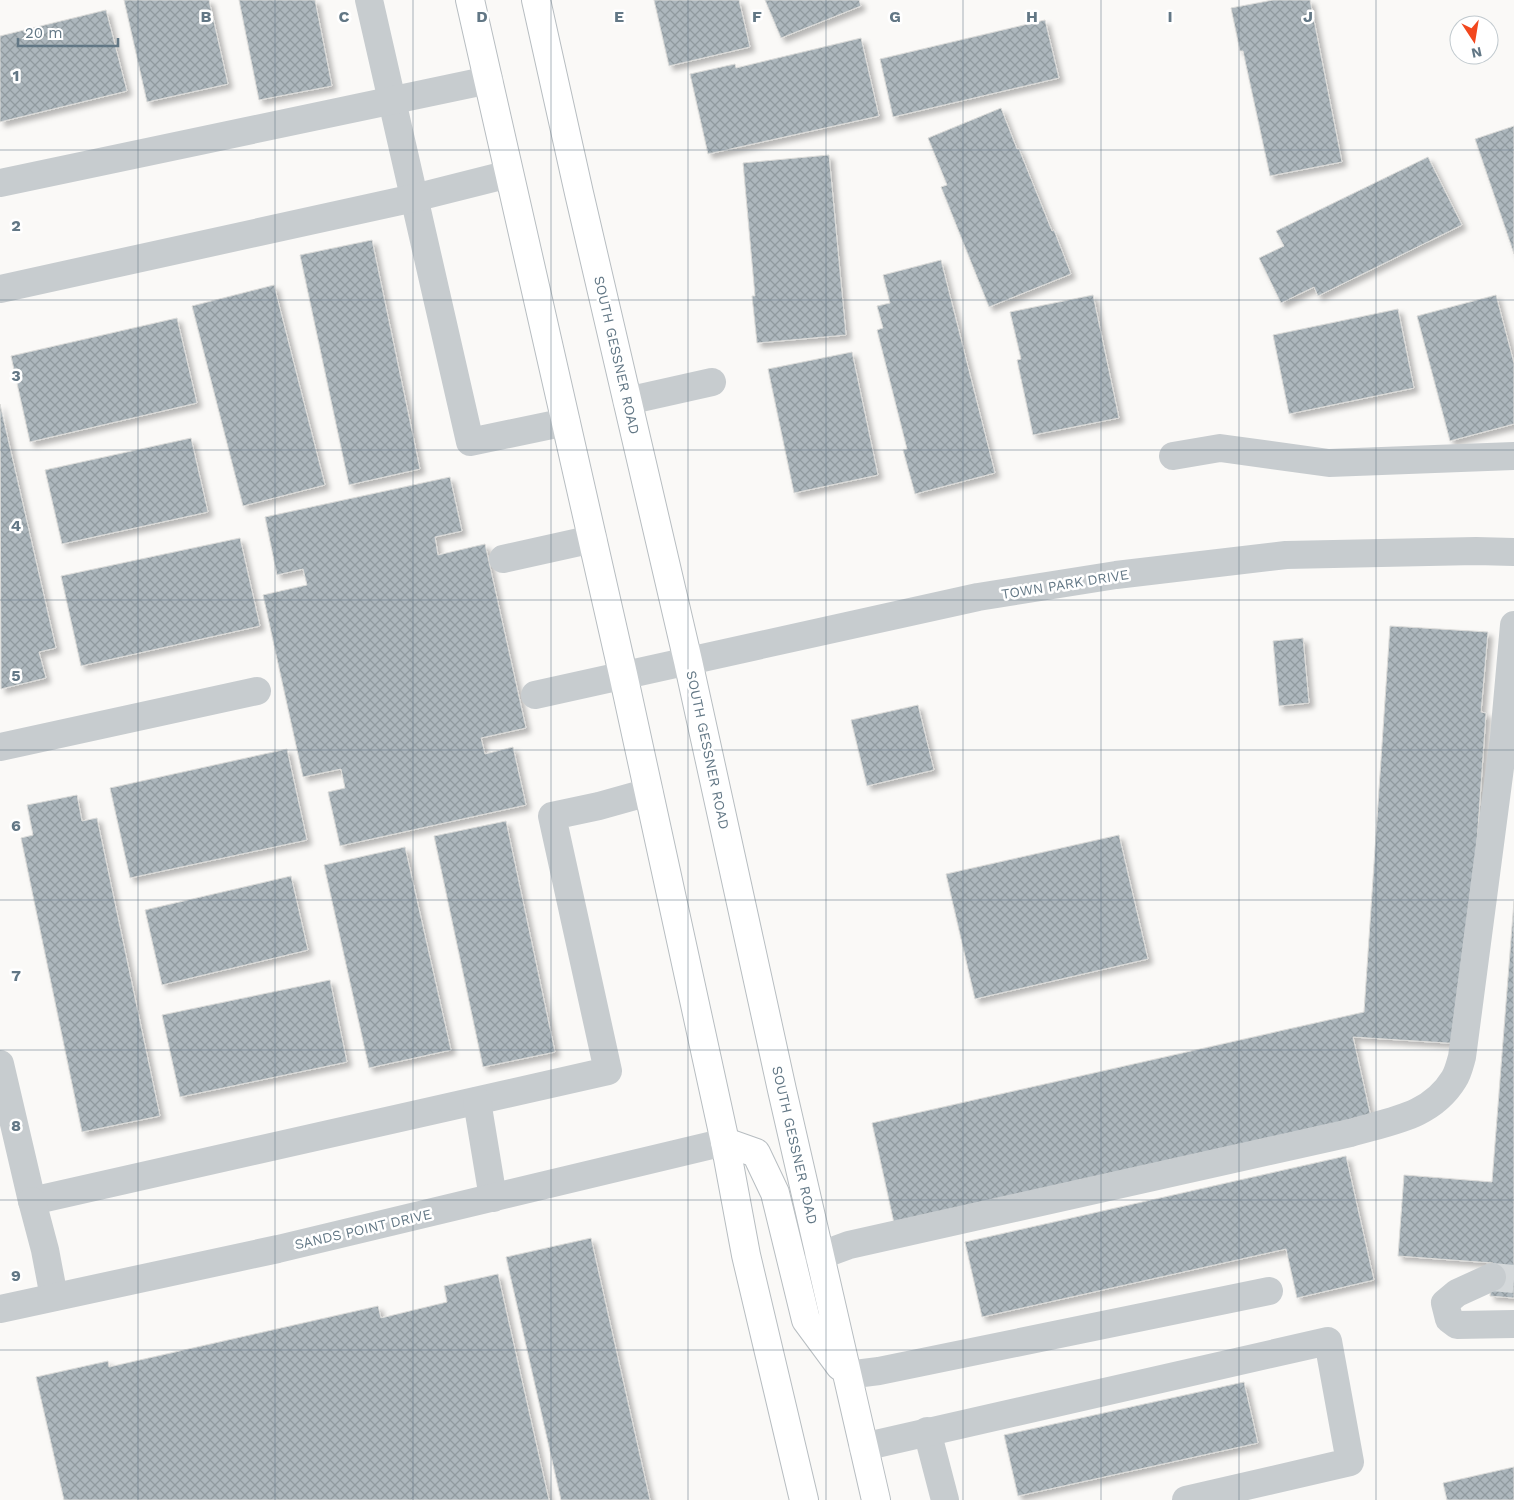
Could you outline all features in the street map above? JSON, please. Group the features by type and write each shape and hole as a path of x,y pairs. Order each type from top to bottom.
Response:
{"main road":[{"path":"470,0 624,674 725,1142 746,1255 804,1500"},
{"name":"SOUTH GESSNER ROAD","path":"536,0 688,660 819,1256 876,1500"},
{"path":"725,1142 756,1154 775,1193 806,1320 847,1375"}],"street":[{"path":"370,0 470,442 566,422"},
{"path":"0,183 489,80"},
{"path":"0,289 414,198 509,174"},
{"path":"627,401 712,382"},
{"path":"1173,456 1220,448 1329,463 1514,456"},
{"path":"502,559 593,539"},
{"name":"TOWN PARK DRIVE","path":"535,695 978,597 1116,575 1286,555 1514,552"},
{"path":"819,1256 849,1245 1350,1133 1409,1116 1427,1108 1442,1096 1455,1077 1462,1057 1503,746 1514,625"},
{"path":"0,747 257,691"},
{"path":"32,1201 608,1072 552,816 599,806 649,792"},
{"path":"0,1064 45,1250 54,1297"},
{"path":"477,1101 493,1198"},
{"name":"SANDS POINT DRIVE","path":"0,1309 278,1249 725,1142"},
{"path":"1492,1277 1457,1294 1445,1303 1449,1320 1457,1325 1514,1324"},
{"path":"847,1375 880,1371 1268,1291"},
{"path":"863,1447 1328,1341 1350,1462 1186,1500"},
{"path":"927,1431 945,1500"}],"building":[{"path":"124,0 209,0 228,84 147,102"},
{"path":"239,0 315,0 332,86 259,100"},
{"path":"654,0 739,0 750,47 669,66"},
{"path":"765,0 859,0 861,6 781,38"},
{"path":"1273,0 1310,0 1342,162 1270,176 1243,51 1240,51 1231,8"},
{"path":"106,10 127,91 0,122 0,36"},
{"path":"1045,20 1059,78 893,117 880,59"},
{"path":"861,38 879,116 708,154 690,74 735,64 736,68"},
{"path":"1001,108 1071,274 989,307 941,187 947,185 928,138"},
{"path":"1514,126 1514,254 1475,139"},
{"path":"829,155 846,335 757,343 752,296 755,296 743,163"},
{"path":"1428,157 1462,225 1318,296 1314,287 1281,303 1259,258 1284,246 1276,231"},
{"path":"372,240 420,469 349,485 300,255"},
{"path":"941,260 995,473 915,494 903,450 907,449 877,330 883,328 877,306 890,303 883,275"},
{"path":"274,285 325,485 243,506 192,306"},
{"path":"1093,295 1119,418 1033,435 1017,360 1021,359 1010,312"},
{"path":"1496,295 1514,363 1514,424 1450,441 1417,316"},
{"path":"1398,309 1414,388 1289,414 1273,335"},
{"path":"177,318 197,403 30,442 11,356"},
{"path":"852,352 878,475 794,493 768,369"},
{"path":"0,404 56,648 39,652 46,678 1,689"},
{"path":"191,438 208,512 62,544 45,470"},
{"path":"450,477 462,531 435,537 438,555 485,544 526,728 481,738 485,754 513,747 526,805 340,846 328,792 345,788 341,769 303,777 263,595 307,585 303,569 277,575 265,517"},
{"path":"240,538 260,626 81,666 61,576"},
{"path":"1390,626 1488,632 1481,712 1486,713 1463,1044 1353,1037 1371,1117 894,1223 872,1123 1364,1012"},
{"path":"1303,638 1309,703 1279,706 1273,641"},
{"path":"918,705 934,770 867,786 851,720"},
{"path":"287,749 307,840 130,878 110,788"},
{"path":"77,795 82,821 97,818 160,1116 82,1132 21,838 33,835 27,805"},
{"path":"506,821 555,1052 483,1067 434,836"},
{"path":"1119,835 1148,959 975,999 946,874"},
{"path":"405,847 451,1050 369,1068 324,865"},
{"path":"291,876 308,950 162,985 145,910"},
{"path":"1514,901 1514,1298 1490,1296 1493,1263 1398,1256 1404,1175 1492,1182"},
{"path":"330,980 347,1062 180,1097 162,1015"},
{"path":"1346,1156 1374,1280 1297,1298 1286,1249 982,1317 965,1242"},
{"path":"591,1238 650,1500 561,1500 506,1257"},
{"path":"498,1274 549,1500 64,1500 36,1377 108,1361 109,1367 378,1306 381,1318 447,1302 444,1286"},
{"path":"1244,1382 1258,1443 1018,1496 1004,1435"},
{"path":"1514,1467 1514,1500 1447,1500 1443,1483"}],"tunnel":[{"path":"1492,1277 1514,1279"}]}
